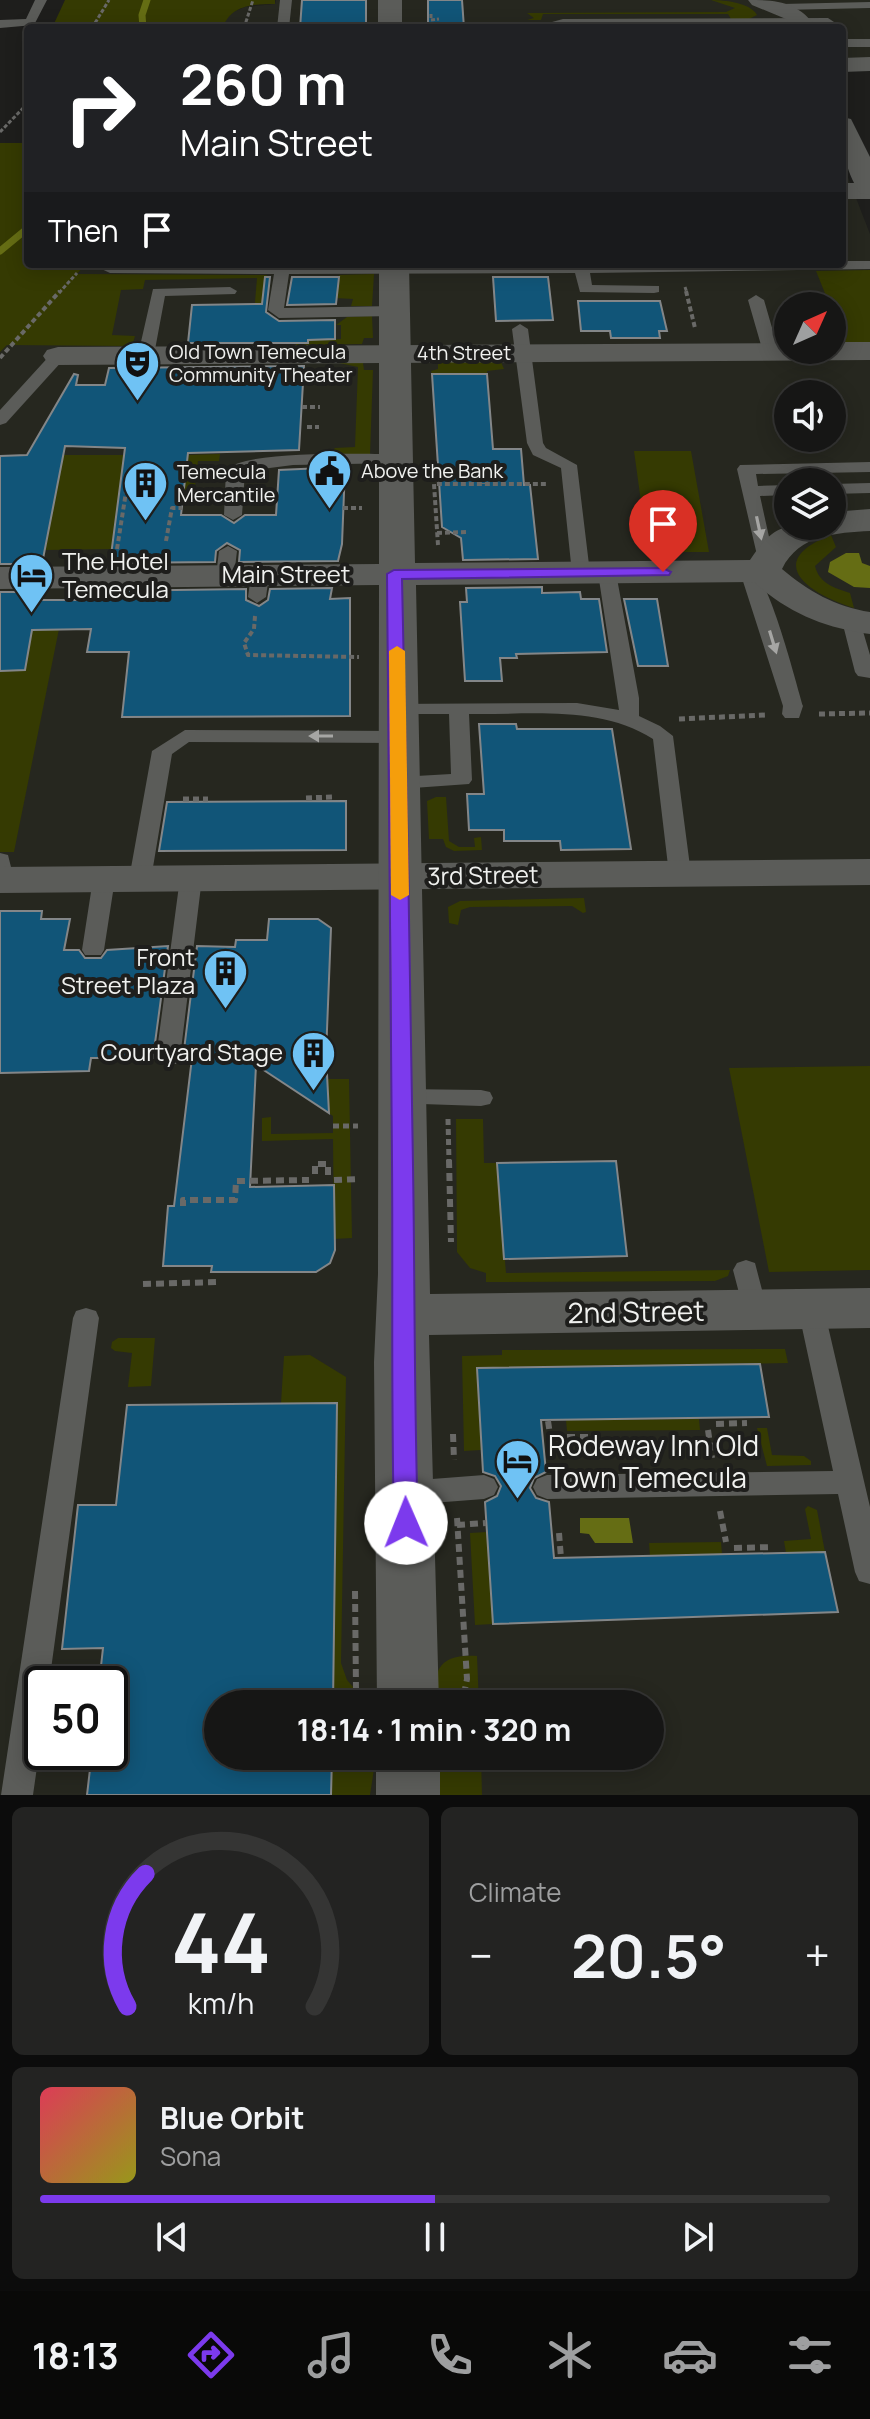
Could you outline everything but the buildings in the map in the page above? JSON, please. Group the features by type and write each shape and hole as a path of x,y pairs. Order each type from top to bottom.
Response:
{"main road":[{"path":"390,0 390,24"},
{"path":"778,2 812,24"},
{"path":"846,134 870,189"},
{"path":"394,268 393,459 400,876 402,1315 449,1490 411,1690"},
{"path":"846,522 870,520"},
{"path":"786,540 759,569 785,592 813,608 860,622"},
{"name":"Main Street","path":"0,578 759,569"},
{"name":"2nd Street","path":"402,1315 750,1290 811,1309 870,1308"},
{"path":"408,1770 408,1795"}],"street":[{"path":"846,65 870,64"},
{"path":"846,191 870,189"},
{"name":"4th Street","path":"58,356 394,354 521,341 701,352 870,351"},
{"name":"3rd Street","path":"0,880 870,872"}],"lane":[{"path":"0,24 30,22 41,0"},
{"path":"283,24 286,0"},
{"path":"778,2 870,5"},
{"path":"558,24 812,24"},
{"path":"846,43 870,43"},
{"path":"846,265 870,265"},
{"path":"108,268 171,268"},
{"path":"249,268 357,268"},
{"path":"582,268 585,289 654,289"},
{"path":"282,270 276,310 279,313 394,311"},
{"path":"146,355 158,292 230,291"},
{"path":"756,300 771,352"},
{"path":"521,341 535,443 539,451 569,465 594,573 629,698 629,720"},
{"path":"0,420 58,356"},
{"path":"233,515 235,470 240,467 293,460 393,459"},
{"path":"792,714 793,706 759,595 751,491 746,469 870,467"},
{"path":"846,489 870,488"},
{"path":"751,491 774,490"},
{"path":"860,622 865,672 870,672"},
{"path":"399,783 462,780 459,708"},
{"path":"93,950 122,879 157,776 162,751 185,736 398,722 459,708 600,711 663,736 680,874"},
{"path":"0,860 0,867"},
{"path":"168,1058 191,878"},
{"path":"401,1097 481,1098"},
{"path":"811,1309 870,1572"},
{"path":"17,1795 86,1318"},
{"path":"547,1487 849,1482"}],"path":[{"path":"94,24 109,0"},
{"path":"245,24 253,0"},
{"path":"425,22 436,20 431,20 431,14"},
{"path":"0,132 24,107"},
{"path":"0,358 81,268"},
{"path":"679,268 701,352"},
{"path":"302,407 320,407"},
{"path":"307,427 319,427"},
{"path":"432,456 432,470 482,469 483,484"},
{"path":"438,548 434,533 434,484 572,483"},
{"path":"116,557 126,492"},
{"path":"166,541 172,508 182,508"},
{"path":"343,508 355,508"},
{"path":"434,533 469,532"},
{"path":"242,575 254,629 244,643 248,655 359,657"},
{"path":"629,720 870,713"},
{"path":"306,798 332,797"},
{"path":"174,799 208,799"},
{"path":"333,1126 358,1126"},
{"path":"183,1206 183,1200 235,1200 236,1181 312,1177 315,1164 328,1164 328,1175"},
{"path":"334,1180 359,1179"},
{"path":"143,1284 219,1282"},
{"path":"548,1421 552,1448"},
{"path":"716,1424 747,1423"},
{"path":"453,1430 449,1490 457,1525 467,1679 465,1690"},
{"path":"457,1525 486,1523"},
{"path":"559,1533 561,1558"},
{"path":"734,1548 773,1547"}],"shaded area":[{"path":"65,0 275,0 275,4 237,10 224,24 54,24"},
{"path":"276,0 870,0 870,58 846,58 846,24 224,24 233,12 245,7 275,4"},
{"path":"711,0 744,5 757,15 749,19 731,19 728,14 543,14 541,20 527,20 534,18 527,13 726,12 735,8"},
{"path":"0,143 24,143 24,268 82,268 77,274 267,275 265,325 253,326 257,278 145,280 143,289 121,290 112,335 135,336 132,346 7,345 0,352"},
{"path":"846,172 870,234 870,1795 0,1795 0,352 82,268 846,268"},
{"path":"870,270 870,343 846,343 846,292 824,292 816,271"},
{"path":"374,274 372,306 351,306 353,299 335,298 339,275"},
{"path":"372,316 373,338 364,338 362,344 296,345 296,340 341,339 341,325 336,325 347,317"},
{"path":"438,361 501,362 504,369 487,371 487,374 432,374 431,371 438,369"},
{"path":"339,363 363,363 364,370 373,370 370,455 330,453 335,448 355,447 358,367"},
{"path":"634,451 691,451 709,552 648,552"},
{"path":"220,454 219,461 198,461 193,503 182,503 188,455"},
{"path":"63,455 124,455 112,549 45,550"},
{"path":"820,540 833,540 836,547 815,566 824,581 850,593 854,608 822,594 800,576 796,566 799,556"},
{"path":"846,553 859,553 862,563 870,566 870,588 854,587 828,572 830,562"},
{"path":"59,629 14,852 0,852 0,630"},
{"path":"446,797 449,841 459,847 475,847 474,838 481,837 482,850 454,851 446,847 443,839 429,839 427,801"},
{"path":"584,898 586,912 583,913 572,906 470,907 461,910 458,925 449,923 448,907 460,901"},
{"path":"870,1066 870,1270 769,1272 729,1068"},
{"path":"278,1079 349,1079 352,1238 334,1239 333,1139 262,1141 262,1118 271,1117 271,1134 333,1133 333,1116"},
{"path":"456,1119 483,1119 484,1163 497,1163 506,1273 730,1270 728,1276 715,1281 486,1282 486,1273 470,1268 457,1252"},
{"path":"118,1338 155,1338 151,1386 128,1387 132,1353 111,1348 112,1342"},
{"path":"785,1349 788,1363 477,1368 481,1450 464,1451 462,1356 502,1355 502,1350"},
{"path":"310,1355 346,1377 341,1663 347,1680 356,1690 333,1690 337,1403 281,1403 284,1356"},
{"path":"699,1419 700,1430 567,1431 566,1420"},
{"path":"757,1428 767,1428 772,1455 804,1456 811,1461 811,1465 767,1466"},
{"path":"808,1506 817,1510 825,1552 786,1553 784,1541 811,1539 805,1509"},
{"path":"580,1518 629,1518 633,1543 595,1543 589,1534 580,1533"},
{"path":"487,1532 493,1624 475,1625 470,1533"},
{"path":"721,1542 722,1554 650,1556 649,1543"},
{"path":"477,1656 478,1690 433,1690 441,1666 446,1661"},
{"path":"332,1770 374,1770 370,1795 331,1795"},
{"path":"435,1770 481,1770 482,1795 439,1795"}],"waterway":[{"path":"143,24 147,0"},
{"path":"0,251 24,231"}],"slow traffic":[{"path":"397,651 400,895"}],"place":[{"name":"Old Town Temecula Community Theater","path":"138,402"},
{"name":"Above the Bank","path":"330,510"},
{"name":"Temecula Mercantile","path":"146,522"},
{"name":"The Hotel Temecula","path":"31,615"},
{"name":"Front Street Plaza","path":"226,1011"},
{"name":"Courtyard Stage","path":"314,1092"},
{"name":"Rodeway Inn Old Town Temecula","path":"517,1501"}],"route":[{"path":"406,1523 401,1362 404,1274 394,574 663,572"}]}
